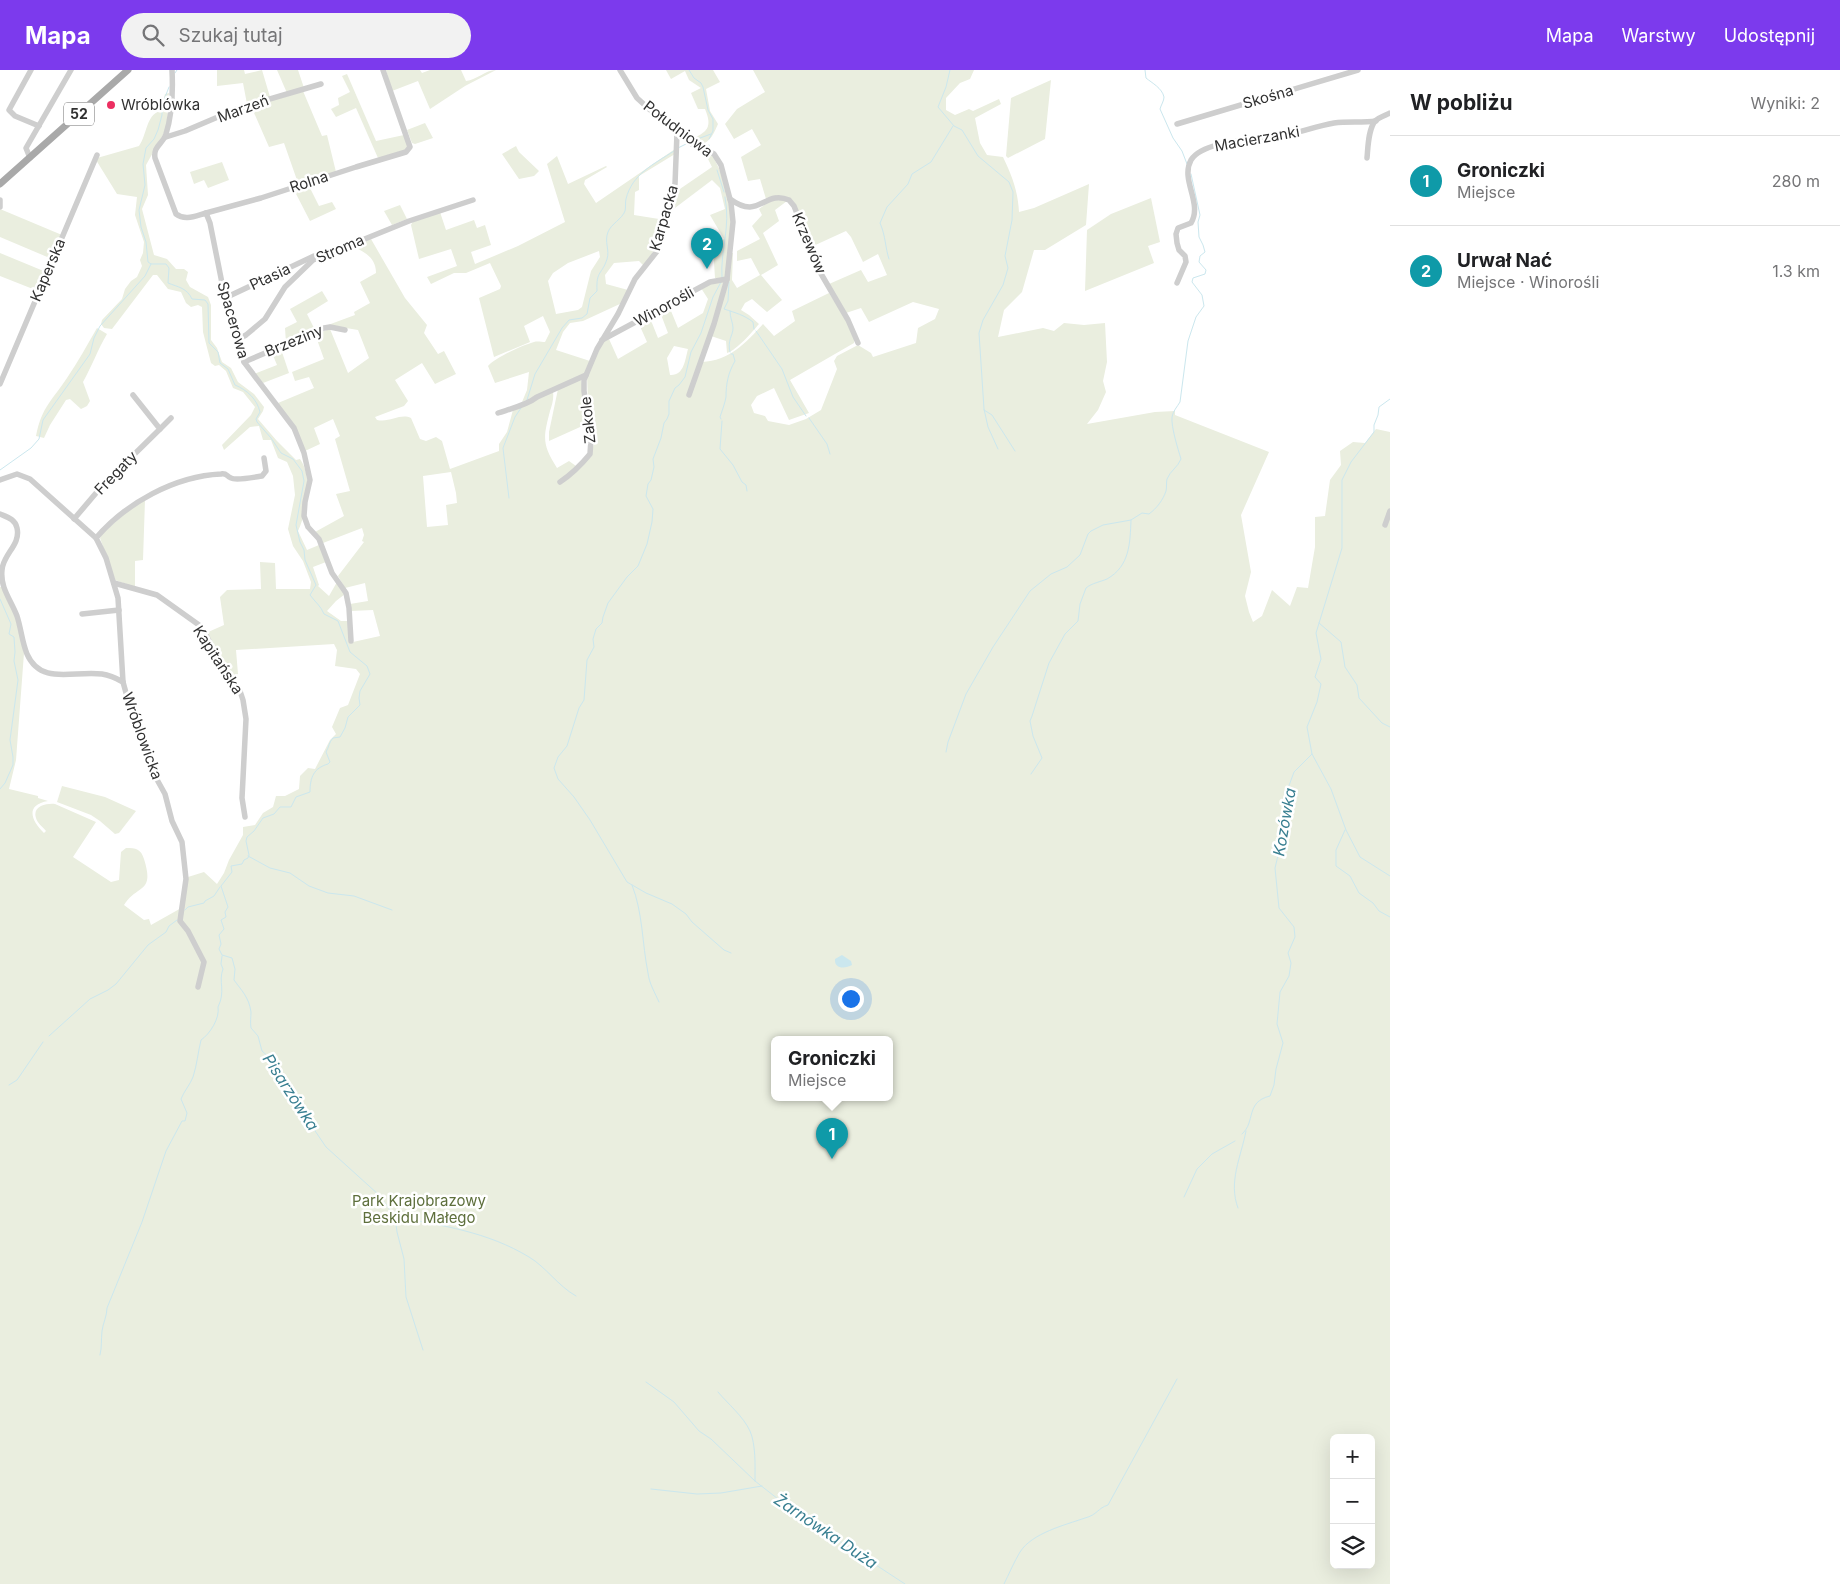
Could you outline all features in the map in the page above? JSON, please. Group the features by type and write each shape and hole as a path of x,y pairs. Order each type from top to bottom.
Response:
{"main road":[{"name":"52","path":"0,184 128,70"}],"street":[{"path":"31,70 9,110 15,116 39,126"},
{"path":"30,158 26,148 71,70"},
{"path":"172,70 169,122 166,137 157,146 154,154 173,210 178,217 183,218 206,213"},
{"name":"Rolna","path":"206,213 261,198 406,152 410,146 391,97 383,70"},
{"name":"Południowa","path":"620,70 637,98 692,144 705,148 714,154 721,165 730,198 733,222 727,279 714,324 689,395"},
{"name":"Skośna","path":"1177,124 1358,70"},
{"name":"Marzeń","path":"166,137 240,108 321,84"},
{"path":"1367,158 1369,138 1376,120 1390,113"},
{"name":"Macierzanki","path":"1177,283 1186,262 1185,256 1179,250 1176,234 1178,228 1191,223 1194,219 1194,204 1187,171 1197,153 1207,148 1229,143 1284,136 1334,123 1376,120"},
{"name":"Karpacka","path":"586,375 634,279 658,250 664,215 675,184 678,154 677,133"},
{"name":"Kaperska","path":"0,384 97,155"},
{"name":"Krzewów","path":"730,198 746,208 754,208 770,199 789,200 794,206 820,272 848,320 858,343"},
{"path":"0,200 0,207"},
{"name":"Stroma","path":"237,340 265,319 285,287 313,260 409,221 473,200"},
{"name":"Spacerowa","path":"206,213 210,223 225,298 232,315 244,362 294,428 310,476 304,516 308,527 319,540 332,573 346,593 351,641"},
{"name":"Ptasia","path":"225,298 343,244"},
{"name":"Winorośli","path":"602,340 710,282 727,279"},
{"name":"Brzeziny","path":"244,362 324,328 330,327 345,330"},
{"path":"498,413 530,403 536,397 586,375"},
{"name":"Zakole","path":"560,482 576,471 590,454 591,439 584,391 586,375"},
{"path":"133,395 160,430"},
{"name":"Fregaty","path":"74,519 102,486 171,418"},
{"path":"96,538 129,508 178,482 202,475 224,474 234,479 262,476 266,471 264,458"},
{"name":"Wróblowicka","path":"0,480 17,474 27,476 96,538 106,558 114,583 118,610 123,682 131,712 155,776 165,794 172,821 182,842 186,879 180,921 188,931 204,962 198,987"},
{"path":"1385,525 1390,511"},
{"path":"0,514 13,520 18,529 14,547 3,564 2,574 5,593 17,616 26,653 33,664 37,669 55,675 104,674 123,682"},
{"name":"Kapitańska","path":"114,583 157,595 199,625 226,675 241,692 246,719 242,785 245,817"},
{"path":"82,614 118,610"}],"green space":[{"path":"217,70 244,70 245,74 262,70 270,97 247,104 243,83 217,86"},
{"path":"277,70 298,70 304,88 287,93"},
{"path":"386,70 420,70 422,73 430,70 461,70 466,81 496,70 465,86 430,109 418,81 392,91"},
{"path":"666,70 713,70 720,82 706,89 710,111 718,124 712,136 701,145 690,140 704,132 708,125 705,109 698,109 691,93 701,88 689,80 685,71 671,79"},
{"name":"Park Krajobrazowy Beskidu Małego","path":"753,70 974,70 970,79 960,83 946,98 946,110 955,115 969,109 973,111 999,99 1001,104 975,118 980,143 987,155 1003,157 1014,184 1019,212 1034,208 1089,184 1086,225 1045,250 1034,250 1022,292 1004,310 998,337 1043,328 1054,331 1064,323 1084,325 1105,323 1107,362 1103,381 1106,392 1098,410 1087,424 1155,412 1175,411 1175,415 1269,452 1241,515 1251,572 1245,596 1253,622 1262,616 1272,590 1290,606 1297,587 1308,588 1315,547 1315,517 1325,516 1330,480 1341,465 1340,451 1353,442 1365,443 1376,429 1390,432 1390,1584 0,1584 0,587 2,587 16,617 24,653 16,760 9,789 38,796 38,798 48,801 36,806 32,814 44,833 46,831 38,822 35,814 38,808 48,804 55,804 96,822 73,857 111,882 119,880 121,852 126,848 140,851 147,870 146,883 124,905 144,920 149,919 151,925 183,907 188,877 204,872 217,884 243,835 243,827 255,825 263,813 273,807 276,796 285,796 299,789 300,776 308,768 315,769 330,740 336,734 332,727 340,708 348,705 360,674 356,669 335,666 337,650 334,644 236,650 238,674 230,677 206,633 224,625 220,597 227,590 261,589 260,562 275,563 276,589 310,589 311,582 303,561 293,546 288,529 295,495 293,476 287,462 278,458 271,440 263,440 259,426 250,427 224,450 222,445 251,415 255,407 243,392 233,388 226,371 219,365 215,366 211,363 203,332 202,307 198,305 191,307 186,303 181,292 168,289 157,275 153,275 112,329 104,328 101,324 102,320 122,299 125,289 131,281 137,277 142,266 140,260 144,242 135,215 137,197 117,194 96,160 97,158 139,146 149,121 155,113 160,111 165,94 169,93 167,123 164,133 146,165 148,195 142,209 154,255 167,259 176,269 184,269 188,272 186,280 190,287 208,297 211,305 211,340 217,348 222,362 231,368 238,382 254,394 264,407 258,419 296,460 300,459 304,466 307,495 304,514 298,531 307,550 319,545 326,562 313,567 318,586 329,596 337,582 345,594 327,611 341,621 348,621 353,642 380,636 373,610 351,611 350,604 368,601 365,583 345,588 338,576 364,542 362,541 364,535 362,528 323,543 315,532 344,516 336,494 350,491 335,439 340,436 333,419 314,428 320,444 305,451 278,403 314,388 309,377 295,381 292,372 324,359 315,334 330,329 348,373 369,358 358,330 328,325 355,315 354,312 370,303 360,282 376,273 375,264 362,251 358,249 347,252 346,248 371,239 405,298 427,325 424,333 438,354 444,351 456,374 435,384 422,363 395,380 408,401 404,406 375,417 377,420 382,421 403,417 411,418 420,439 426,441 436,437 442,441 450,469 499,451 499,444 507,432 513,410 553,392 553,402 545,435 546,447 552,460 557,468 569,461 576,466 591,457 594,443 588,403 587,376 603,342 609,339 618,359 647,342 639,324 650,318 658,338 668,333 660,312 669,306 678,328 703,313 708,299 701,288 710,283 724,281 702,362 712,361 729,355 750,338 763,324 774,336 795,321 792,311 829,293 845,318 854,343 790,380 809,413 789,420 774,388 757,396 751,405 754,413 765,416 768,421 789,425 806,419 821,410 837,369 834,361 837,356 858,345 871,353 873,357 916,343 918,328 935,319 939,309 913,302 869,322 861,308 846,313 829,284 861,270 868,282 887,275 878,254 863,262 846,231 811,247 793,202 766,199 760,179 748,181 741,157 761,145 752,129 734,139 725,124 737,109 765,92","holes":["674,346 688,349 681,370 675,375 670,375 667,358","451,472 457,503 446,505 448,525 427,527 423,476"]},
{"path":"347,74 376,141 404,135 408,145 405,151 378,158 356,108 336,117 331,109 339,105 338,98 350,92 342,76"},
{"path":"1051,80 1045,139 1008,158 1006,156 1011,98"},
{"path":"303,91 322,136 327,135 336,172 298,183 284,143 269,147 251,106"},
{"path":"425,123 433,138 415,144 412,143 407,130"},
{"path":"516,146 519,152 539,171 534,176 519,179 502,154"},
{"path":"675,149 675,154 639,176 639,190 635,192 634,215 659,219 661,222 656,245 644,266 639,261 614,263 605,275 606,284 628,290 622,303 583,321 570,323 563,332 556,350 590,361 584,374 522,402 527,390 529,372 495,383 488,366 502,356 523,346 535,342 545,342 550,332 543,316 524,326 530,342 494,357 479,298 500,289 501,286 490,263 466,273 454,273 431,284 427,277 457,266 451,249 419,259 411,225 413,221 440,212 446,230 474,220 477,228 485,225 491,245 471,252 475,264 518,246 565,222 547,164 557,156 568,184 607,167 585,180 584,184 596,203","holes":["599,251 600,257 591,271 582,307 578,310 556,314 548,281 553,273 568,263"]},
{"path":"705,153 712,155 716,163 723,179 730,205 731,237 726,278 715,278 713,246 724,239 710,215 725,209 720,188 712,180 667,214 674,193 712,167"},
{"path":"222,162 229,180 208,188 204,180 194,184 190,172"},
{"path":"308,184 319,206 332,202 336,209 310,221 293,188"},
{"path":"1151,198 1160,242 1148,246 1154,263 1085,291 1087,230 1111,214"},
{"path":"781,199 787,201 775,210 779,221 763,233 778,265 761,275 782,300 767,312 752,299 745,303 741,310 759,324 740,345 727,353 726,341 711,336 731,253 733,253 732,280 737,288 760,275 751,258 737,261 737,251 760,239 752,226 762,215 759,209 771,200"},
{"path":"400,205 407,219 392,225 384,211"},
{"path":"0,209 62,235 52,259 0,237"},
{"path":"0,253 46,272 38,291 0,276"},
{"path":"322,291 328,301 307,314 315,330 286,343 285,328 297,322 290,309"},
{"path":"97,328 107,334 83,382 90,401 87,406 81,409 70,399 66,400 44,438 36,436 44,411 71,372"},
{"path":"281,349 289,373 263,383 254,374 277,365 272,353"},
{"path":"581,379 589,423 549,441 549,432 558,389"},
{"path":"145,500 143,560 135,561 135,587 115,580 100,538 130,509"},
{"path":"62,786 105,797 136,811 119,833 115,834 91,815 57,802"}],"water":[{"path":"842,955 851,961 852,965 843,967 836,965 835,959"}],"waterway":[{"path":"689,70 703,87 708,110 713,119 713,131 709,139"},
{"path":"950,70 938,107 954,126 962,130 978,156 1009,182 1013,192 1012,220 1005,256 1008,268 1003,285 983,320 979,333 984,409 988,427 998,449"},
{"path":"1145,70 1146,78 1163,94 1164,98 1160,109 1187,164"},
{"name":"Pisarzówka","path":"169,87 162,105 162,115 158,130 154,139 146,148 143,164 145,185 139,210 148,262 151,264 166,264 169,268 168,283 185,290 192,299 205,300 208,304 209,343 218,352 220,363 228,369 235,385 247,392 257,403 260,412 256,419 257,422 281,453 293,459 302,471 304,481 296,525 304,550 305,560 316,585 310,595 320,606 324,614 338,621 350,652 367,666 370,674 360,691 360,705 348,717 340,737 333,738 331,741 326,752 330,762 316,771 311,782 310,792 296,797 291,807 280,807 274,814 263,818 247,837 248,858 242,864 231,866 232,872 221,886 228,907 225,912 226,917 221,920 224,929 219,935 221,944 219,949 222,955 232,958 235,969 234,980 248,1002 251,1012 251,1028 258,1036 262,1051 271,1059 326,1147 379,1195 395,1217 430,1223 481,1235 497,1241 535,1261 563,1287 576,1296"},
{"path":"889,259 880,223 887,207 908,184 912,174 931,162 953,126"},
{"path":"692,141 711,134"},
{"path":"678,148 688,143"},
{"path":"527,400 535,374 562,328 569,320 582,318 587,314 590,298 597,291 598,276 607,259 608,232 624,214 626,199 633,183 645,170 674,151"},
{"path":"717,170 724,192"},
{"path":"946,752 966,694 993,647 1030,591 1051,574 1067,567 1080,555 1091,531 1103,525 1131,520 1142,513 1149,514 1152,512 1163,498 1167,479 1181,459 1172,417 1180,402 1188,341 1196,317 1204,306 1202,295 1192,282 1193,278 1205,274 1206,270 1199,262 1200,256 1205,252 1199,237 1198,222 1200,215 1191,174"},
{"path":"722,278 722,258 727,219 725,197"},
{"path":"0,470 31,448 39,439 43,420 90,354 94,338 100,326 145,276 151,264"},
{"path":"721,282 713,297 701,333 691,352 685,377 675,388 669,401 669,414 664,423 661,438 653,459 654,467 646,496 653,509 647,544 638,566 627,577 608,603 602,623 596,629 593,639 594,647 587,660 584,700 579,708 567,746 558,757 554,768 558,779 574,797 590,820 627,882 646,893 672,904 686,914 692,922 724,950 731,953"},
{"path":"729,282 728,301 724,309 740,314 750,320 753,322 754,329"},
{"path":"730,311 733,331 729,344 730,352"},
{"path":"756,331 782,369 793,397 806,416"},
{"path":"721,419 728,379 735,361 733,354 731,354"},
{"name":"Kozówka","path":"1242,1134 1249,1124 1254,1107 1262,1099 1270,1096 1283,1043 1277,1024 1280,992 1289,976 1291,963 1288,953 1295,937 1294,927 1279,908 1275,868 1286,822 1287,791 1294,772 1312,754 1307,727 1317,702 1321,684 1315,677 1321,659 1316,633 1342,548 1342,480 1351,462 1374,432 1379,407 1390,399"},
{"path":"509,498 503,448 515,417 521,408"},
{"path":"984,410 992,415 1015,451"},
{"path":"809,418 827,444 830,454"},
{"path":"722,421 720,449 746,485 747,491"},
{"path":"1031,774 1042,758 1033,736 1030,721 1049,663 1065,634 1078,621 1080,604 1086,588 1107,579 1120,568 1129,545 1131,520"},
{"path":"0,599 11,624 9,634 14,637 14,661 18,680 10,740 13,765 5,783 0,789"},
{"path":"1319,623 1341,642 1345,667 1357,685 1359,698 1382,723 1390,727"},
{"path":"1312,754 1331,789 1346,830 1360,857 1390,876"},
{"path":"1345,830 1336,850 1336,866 1350,876 1359,893 1373,903 1379,911 1390,917"},
{"path":"248,856 270,868 290,873 309,886 328,893 354,896 392,910"},
{"path":"632,885 640,917 649,977 659,1002"},
{"path":"185,910 188,907 204,903 214,896 220,887"},
{"path":"49,1036 90,999 116,984 148,945 166,932 169,926 177,920"},
{"path":"100,1355 102,1331 107,1308 142,1222 166,1151 182,1121 185,1121 187,1113 181,1099 193,1077 201,1040 211,1030 216,1021 222,991 222,956"},
{"path":"9,1085 17,1080 43,1042"},
{"path":"1238,1208 1234,1189 1235,1179 1246,1131"},
{"name":"Kozówka","path":"1184,1197 1197,1169 1212,1154 1235,1141"},
{"path":"395,1217 404,1259 406,1297 423,1350"},
{"path":"1004,1584 1025,1545 1050,1530 1089,1517 1108,1505 1177,1379"},
{"name":"Żarnówka Duża","path":"646,1382 674,1402 699,1431 711,1439 755,1481 792,1510 905,1584"},
{"path":"718,1392 739,1415 750,1431 754,1449 755,1481"},
{"path":"651,1489 697,1494 721,1493 762,1486"}],"place":[{"name":"Wróblówka","path":"111,105"},
{"name":"Urwał Nać","path":"707,269"},
{"name":"Groniczki","path":"832,1159"}]}
